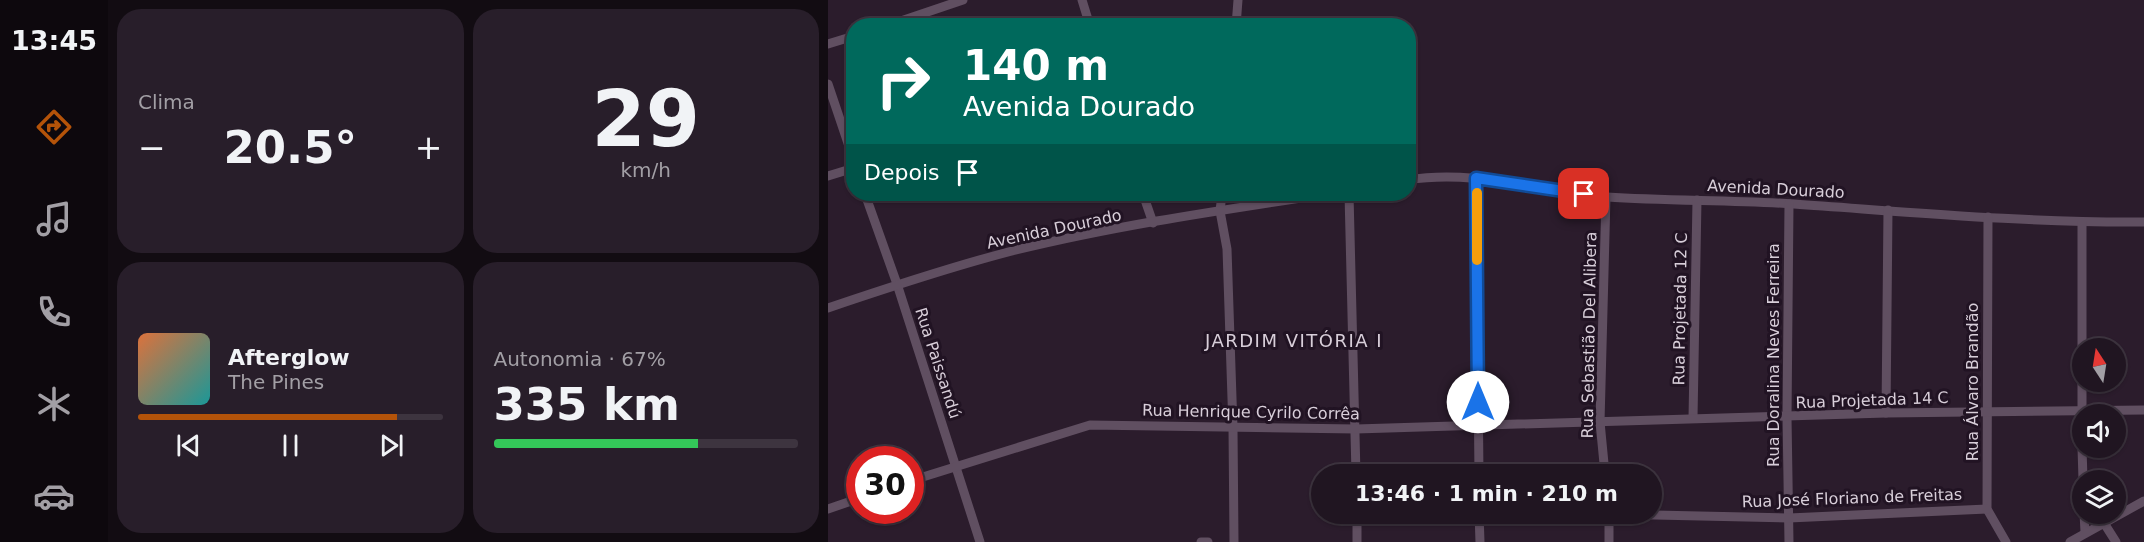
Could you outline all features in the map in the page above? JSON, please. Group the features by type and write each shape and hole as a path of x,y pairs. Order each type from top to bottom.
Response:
{"street":[{"path":"910,18 963,0"},
{"path":"1082,0 1088,18"},
{"path":"1237,18 1238,0"},
{"path":"828,44 846,38"},
{"path":"828,84 846,137"},
{"path":"828,176 846,170"},
{"path":"1476,178 1479,464"},
{"name":"Avenida Dourado","path":"1416,179 1476,178 1606,197 1789,204 2082,223 2144,222"},
{"name":"Rua Sebastião Del Alibera","path":"1604,464 1600,422 1606,197"},
{"name":"Rua Projetada 12 C","path":"1694,418 1696,200"},
{"name":"Rua Paissandú","path":"867,201 897,284 980,542"},
{"path":"1145,201 1153,223"},
{"path":"1221,201 1220,211 1227,249 1234,542"},
{"name":"Avenida Dourado","path":"828,308 897,284 1016,250 1153,223 1283,201"},
{"path":"1348,201 1356,464"},
{"name":"Rua Doralina Neves Ferreira","path":"1789,204 1787,417 1789,542"},
{"path":"1886,413 1888,210"},
{"name":"Rua Álvaro Brandão","path":"1988,217 1987,509 2006,542"},
{"path":"2081,404 2082,223"},
{"name":"Rua Projetada 14 C","path":"1600,422 2072,409"},
{"name":"Rua Projetada 14 C","path":"2126,410 2144,410"},
{"name":"Rua Henrique Cyrilo Corrêa","path":"924,476 1089,424 1356,429 1600,422"},
{"path":"2126,511 2144,501"},
{"path":"828,509 846,503"},
{"name":"Rua José Floriano de Freitas","path":"1662,514 1789,518 1987,509"},
{"path":"1357,524 1357,542"},
{"path":"1479,524 1480,542"},
{"path":"1609,524 1609,542"},
{"path":"2085,524 2085,532"},
{"path":"2070,542 2102,524"},
{"path":"2105,524 2116,542"},
{"path":"1201,542 1208,542"}],"slow traffic":[{"path":"1477,193 1477,260"}],"district":[{"name":"JARDIM VITÓRIA I","path":"1294,340"}],"route":[{"path":"1478,402 1476,178 1584,194"}]}
